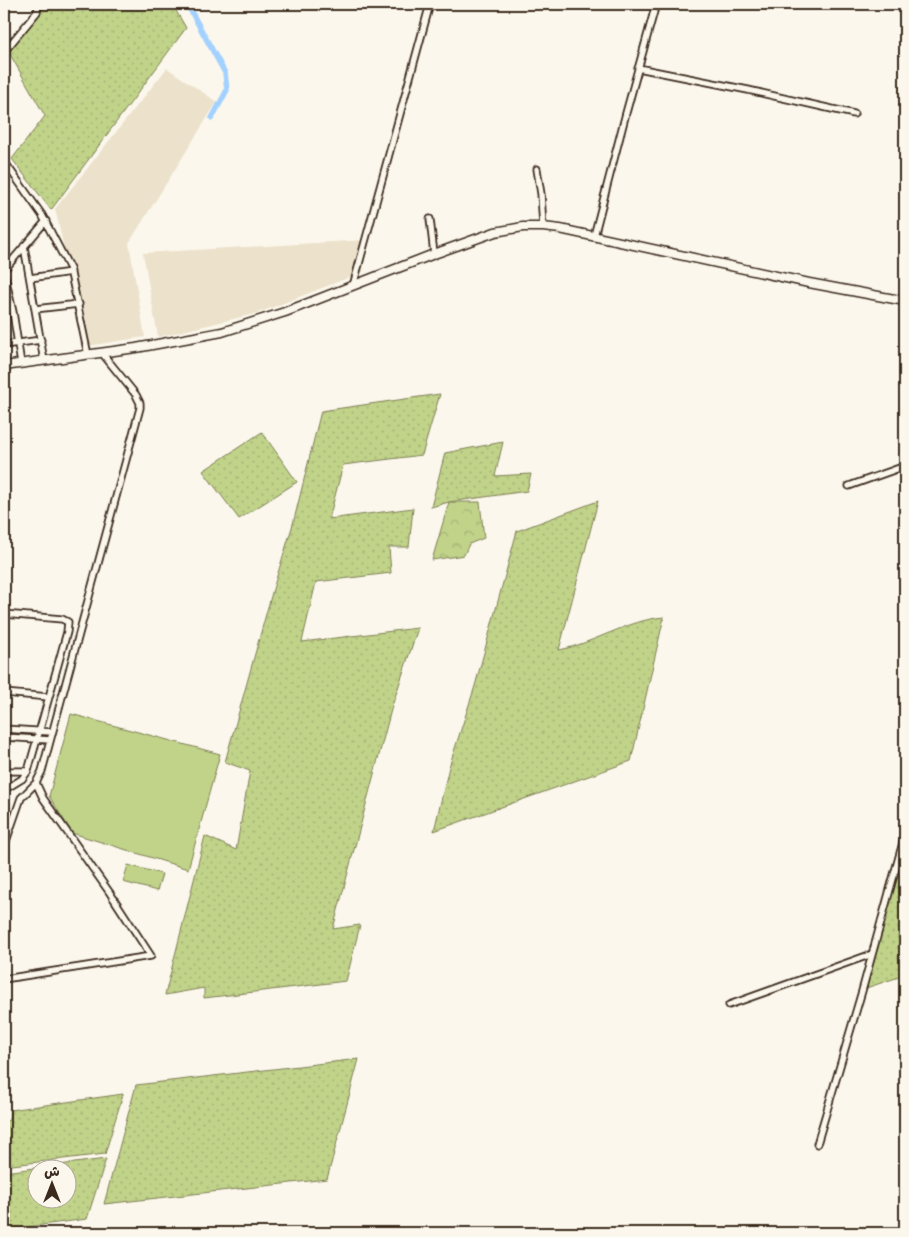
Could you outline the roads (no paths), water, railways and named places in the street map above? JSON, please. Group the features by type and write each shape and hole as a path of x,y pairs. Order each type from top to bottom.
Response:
{"main road":[{"path":"4,366 156,345 244,326 353,287 434,254 507,229 543,226 809,283 905,301"}],"street":[{"path":"4,52 37,12 39,4"},
{"path":"353,287 430,4"},
{"path":"594,236 656,4"},
{"path":"638,68 854,114"},
{"path":"4,161 46,221 72,272 88,355"},
{"path":"537,169 542,202 543,226"},
{"path":"430,219 434,254"},
{"path":"22,364 4,271 46,221"},
{"path":"24,246 44,361"},
{"path":"4,258 9,264"},
{"path":"30,278 72,272"},
{"path":"35,310 79,304"},
{"path":"4,345 41,340"},
{"path":"4,848 21,798 36,783 42,771 140,408 136,395 102,352"},
{"path":"4,420 4,503"},
{"path":"849,486 905,466"},
{"path":"4,614 62,619 68,622 67,632 28,771 22,780 4,790"},
{"path":"4,693 49,697"},
{"path":"4,729 52,732"},
{"path":"4,737 50,740"},
{"path":"4,771 28,771"},
{"path":"4,979 151,956 110,892 43,798 36,783"},
{"path":"817,1144 905,835"},
{"path":"729,1005 872,954"}],"waterway":[{"path":"187,4 225,73 227,90 212,118"}]}
